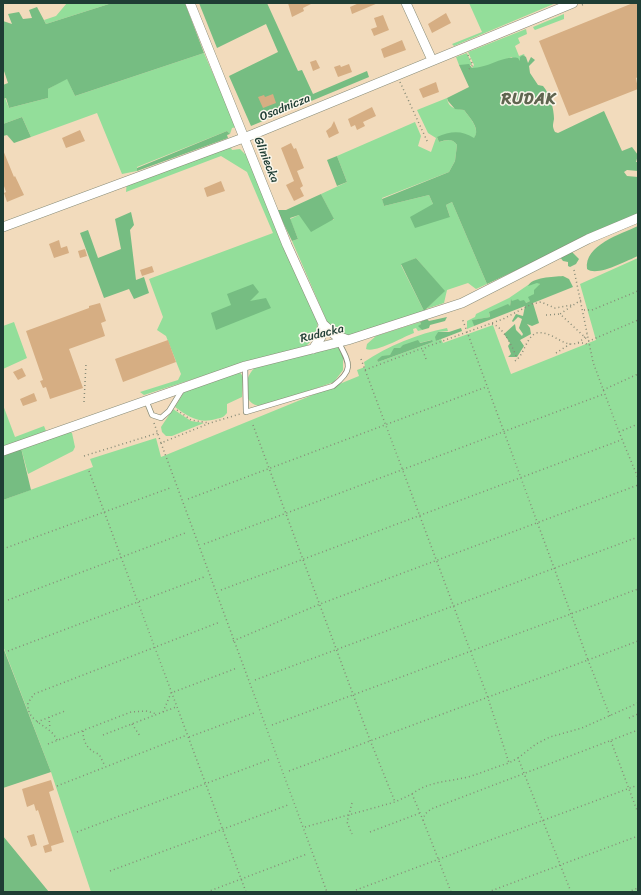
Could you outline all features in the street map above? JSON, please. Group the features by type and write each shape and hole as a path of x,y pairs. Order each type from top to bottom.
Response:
{"street":[{"name":"Gliniecka","path":"190,3 287,245 323,324 344,342"},
{"path":"406,3 432,60"},
{"name":"Osadnicza","path":"3,227 244,138 573,3"},
{"name":"Rudacka","path":"3,451 245,366 344,342 468,300 528,268 588,239 638,218"},
{"path":"313,349 321,337 323,324"}],"lane":[{"path":"245,366 246,412 333,386 344,377 348,371 349,364 344,342"},
{"path":"146,400 152,416 157,418 162,417 172,406 181,390 186,386"}],"path":[{"path":"467,52 472,65 469,69"},
{"path":"397,75 428,143"},
{"path":"574,270 584,310 590,348 604,394 638,478"},
{"path":"584,310 592,310 638,291"},
{"path":"546,315 560,314 581,300"},
{"path":"365,370 492,324 532,304 541,302 555,308 572,305"},
{"path":"560,314 589,341"},
{"path":"462,318 520,479 610,716"},
{"path":"589,341 638,320"},
{"path":"492,324 498,325 502,329 517,359"},
{"path":"578,343 588,332"},
{"path":"514,361 522,354 528,340 536,333 547,334 570,344"},
{"path":"556,353 570,344 586,344 590,348"},
{"path":"425,347 423,350 426,359"},
{"path":"361,359 488,698 509,763"},
{"path":"84,402 86,364"},
{"path":"603,390 638,374"},
{"path":"188,498 486,387"},
{"path":"204,544 604,394"},
{"path":"172,406 190,420 210,423"},
{"path":"161,443 210,423 246,412"},
{"path":"152,416 233,641 327,892"},
{"path":"619,432 638,424"},
{"path":"254,425 353,695 395,802"},
{"path":"84,456 158,433"},
{"path":"221,590 622,440"},
{"path":"89,471 154,649 189,737 246,892"},
{"path":"233,641 320,604 638,486"},
{"path":"3,549 170,488"},
{"path":"8,600 186,533"},
{"path":"255,680 638,538"},
{"path":"8,651 204,577"},
{"path":"272,725 638,589"},
{"path":"50,729 32,718 28,706 29,699 34,694 154,649 220,622"},
{"path":"289,771 370,740 488,698 638,640"},
{"path":"163,712 171,693 237,668"},
{"path":"304,828 347,817 395,802 432,783 469,777 509,763 536,744 550,737 582,728 638,703"},
{"path":"103,735 176,707"},
{"path":"37,722 65,711"},
{"path":"48,744 131,712 146,711 157,714"},
{"path":"189,737 254,713"},
{"path":"629,718 638,714"},
{"path":"49,718 50,729 57,740"},
{"path":"132,724 140,736"},
{"path":"82,730 87,745 95,753 99,754 105,766"},
{"path":"423,820 425,814 431,809 638,730"},
{"path":"57,786 187,734"},
{"path":"611,741 638,813"},
{"path":"518,758 571,892"},
{"path":"77,832 271,759"},
{"path":"356,890 542,820 638,786"},
{"path":"412,794 451,892"},
{"path":"352,803 347,817 347,822 352,834"},
{"path":"110,871 288,805"},
{"path":"370,832 420,812"},
{"path":"488,892 638,836"},
{"path":"206,892 307,854"},
{"path":"628,892 638,888"}],"green space":[{"path":"67,3 112,3 46,24 44,20 56,16"},
{"path":"112,3 185,3 204,53 75,96 67,79 48,89 48,98 9,108 6,98 3,99 3,85 8,83 3,68 3,21 12,24 8,14 19,12 23,19 32,18 29,10 37,7 46,24"},
{"path":"199,3 267,3 298,71 302,70 313,94 367,71 369,77 251,126 229,76 278,52 266,24 217,48"},
{"path":"469,3 556,3 454,46 452,44 482,32"},
{"path":"564,14 564,19 535,30 533,27"},
{"path":"526,29 527,34 518,38 520,43 515,46 519,56 524,54 525,56 523,55 520,62 526,72 521,74 512,57 483,68 472,68 474,65 468,52"},
{"path":"204,53 236,127 232,128 230,134 227,131 137,167 137,171 122,174 97,113 31,137 22,117 3,124 3,99 5,98 9,108 48,98 48,89 67,78 75,96"},
{"path":"467,53 472,65 459,65 456,57"},
{"path":"523,55 526,57 528,63 531,57 535,60 529,66 530,73 538,85 543,86 550,97 554,119 553,127 555,132 558,133 604,111 622,151 632,147 638,155 636,162 638,162 638,171 627,170 624,172 627,176 638,177 638,213 487,284 452,202 446,205 450,217 415,228 410,217 433,204 429,195 384,206 382,199 449,172 455,161 457,145 451,140 439,142 437,137 456,132 469,135 474,138 476,135 472,120 464,110 455,109 447,98 469,87 459,65 469,64 472,68 484,66 507,58 518,58 520,61 520,57"},
{"path":"447,98 451,106 464,110 472,120 476,131 474,139 437,137 439,142 451,140 457,145 455,161 449,172 382,198 384,206 429,195 433,204 450,217 446,205 452,202 487,284 476,289 468,283 447,290 444,303 426,309 444,291 416,258 401,265 424,311 351,335 344,335 328,324 292,241 298,239 290,219 299,215 334,220 321,194 347,182 337,156 415,122 421,136 418,146 431,152 436,138 428,133 417,110"},
{"path":"22,117 31,137 14,143 7,135 3,136 3,124"},
{"path":"227,131 230,134 227,135 228,138 137,171 137,168"},
{"path":"231,148 232,150 240,149 245,154 248,153 317,316 318,325 316,332 306,346 246,362 144,395 140,392 178,380 181,374 166,336 157,330 163,317 149,279 273,233 247,172 221,156 126,192 127,181 220,149"},
{"path":"337,156 347,182 337,186 327,160"},
{"path":"321,194 334,219 311,232 299,215 290,218 298,239 292,241 277,210 286,210"},
{"path":"131,212 134,225 130,230 136,280 144,277 149,293 134,299 129,289 104,298 80,233 88,230 98,258 121,249 115,219"},
{"path":"638,226 638,256 604,270 592,271 587,269 591,253 597,247"},
{"path":"571,251 579,259 576,264 570,267 568,266 568,262 563,261 560,257"},
{"path":"416,258 445,291 424,311 401,264"},
{"path":"638,258 638,892 91,892 51,772 3,646 3,500 93,467 90,459 156,438 161,457 359,376 357,370 365,367 364,362 373,356 403,341 447,328 448,331 438,332 436,341 441,339 443,343 493,325 511,374 596,340 580,284","holes":["431,340 433,342 378,362 377,360 390,355 400,348"]},
{"path":"563,276 569,279 573,287 533,303 539,323 532,326 527,324 530,328 531,334 520,340 524,346 517,357 508,357 511,354 508,346 510,343 504,334 515,324 516,330 522,336 523,334 519,328 522,319 518,317 513,322 512,321 516,314 523,316 525,306 474,326 472,320 490,317 489,312 508,304 510,306 511,299 512,301 518,299 520,301 524,300 526,303 530,301 528,297 534,294 534,290 540,284 537,283 528,286 530,283 538,279"},
{"path":"537,282 540,284 530,301 526,303 511,300 510,306 489,313 490,317 473,320 474,326 467,329 467,321 475,317 476,314 509,298 528,285"},
{"path":"253,284 259,292 250,301 266,298 271,308 216,330 211,313 231,305 227,294"},
{"path":"447,317 445,321 430,325 429,328 422,330 418,326 421,324 420,322 427,319 429,321"},
{"path":"14,322 27,358 3,369 3,326"},
{"path":"420,322 421,324 419,326 422,330 418,331 416,328 413,329 414,333 390,344 376,349 366,349 367,344 376,336"},
{"path":"461,328 462,331 436,341 435,337 438,332 449,332"},
{"path":"418,340 420,343 432,340 433,342 378,362 377,360 382,356 390,355 394,348 400,348 403,345"},
{"path":"339,347 343,352 343,370 334,382 265,406 257,406 251,402 248,397 246,384 248,377 257,366"},
{"path":"240,372 243,377 242,397 227,404 227,413 222,417 204,421 194,419 175,407 184,392"},
{"path":"3,405 15,437 44,426 46,431 3,447"},
{"path":"173,409 191,421 204,423 172,436 166,436 162,432 161,427"},
{"path":"70,432 72,433 75,447 73,451 28,474 21,448"},
{"path":"21,448 31,490 3,500 3,455"},
{"path":"3,647 51,772 3,788"},
{"path":"3,836 49,892 3,892"}],"building":[{"path":"288,3 313,3 303,8 304,11 292,17"},
{"path":"359,3 378,3 352,14 350,7"},
{"path":"633,3 638,3 638,77 636,78 638,89 569,116 539,41"},
{"path":"446,13 451,23 432,33 428,24"},
{"path":"383,15 389,30 374,36 371,29 377,27 374,18"},
{"path":"402,40 406,50 384,58 381,49"},
{"path":"316,60 320,68 313,71 310,62"},
{"path":"349,64 352,72 338,77 334,67 340,65 341,67"},
{"path":"436,82 439,92 423,98 419,89"},
{"path":"273,94 276,103 263,108 258,97 264,95 265,97"},
{"path":"372,107 376,116 363,122 365,126 357,130 355,125 351,127 348,119"},
{"path":"334,121 339,133 329,138 326,131 331,127"},
{"path":"80,130 85,141 66,148 62,138"},
{"path":"291,143 294,149 296,148 304,168 297,171 303,186 300,188 304,196 294,201 286,185 294,181 281,148"},
{"path":"3,150 14,177 15,176 24,195 7,202 3,183"},
{"path":"221,181 225,191 207,197 204,188"},
{"path":"59,240 61,248 67,246 69,253 54,258 49,244"},
{"path":"85,249 87,256 80,258 78,251"},
{"path":"152,266 154,272 142,276 140,270"},
{"path":"100,303 106,321 101,323 105,336 69,349 83,388 50,399 46,387 43,388 40,381 43,380 26,331"},
{"path":"168,340 176,362 123,382 115,359"},
{"path":"22,368 26,376 18,380 13,372"},
{"path":"34,393 37,401 23,406 20,399"},
{"path":"51,780 54,790 49,792 64,842 51,846 52,851 45,853 43,846 49,844 38,810 36,811 34,804 27,807 22,789"},
{"path":"34,834 37,845 31,847 27,836"}],"district":[{"name":"RUDAK","path":"529,100"}]}
